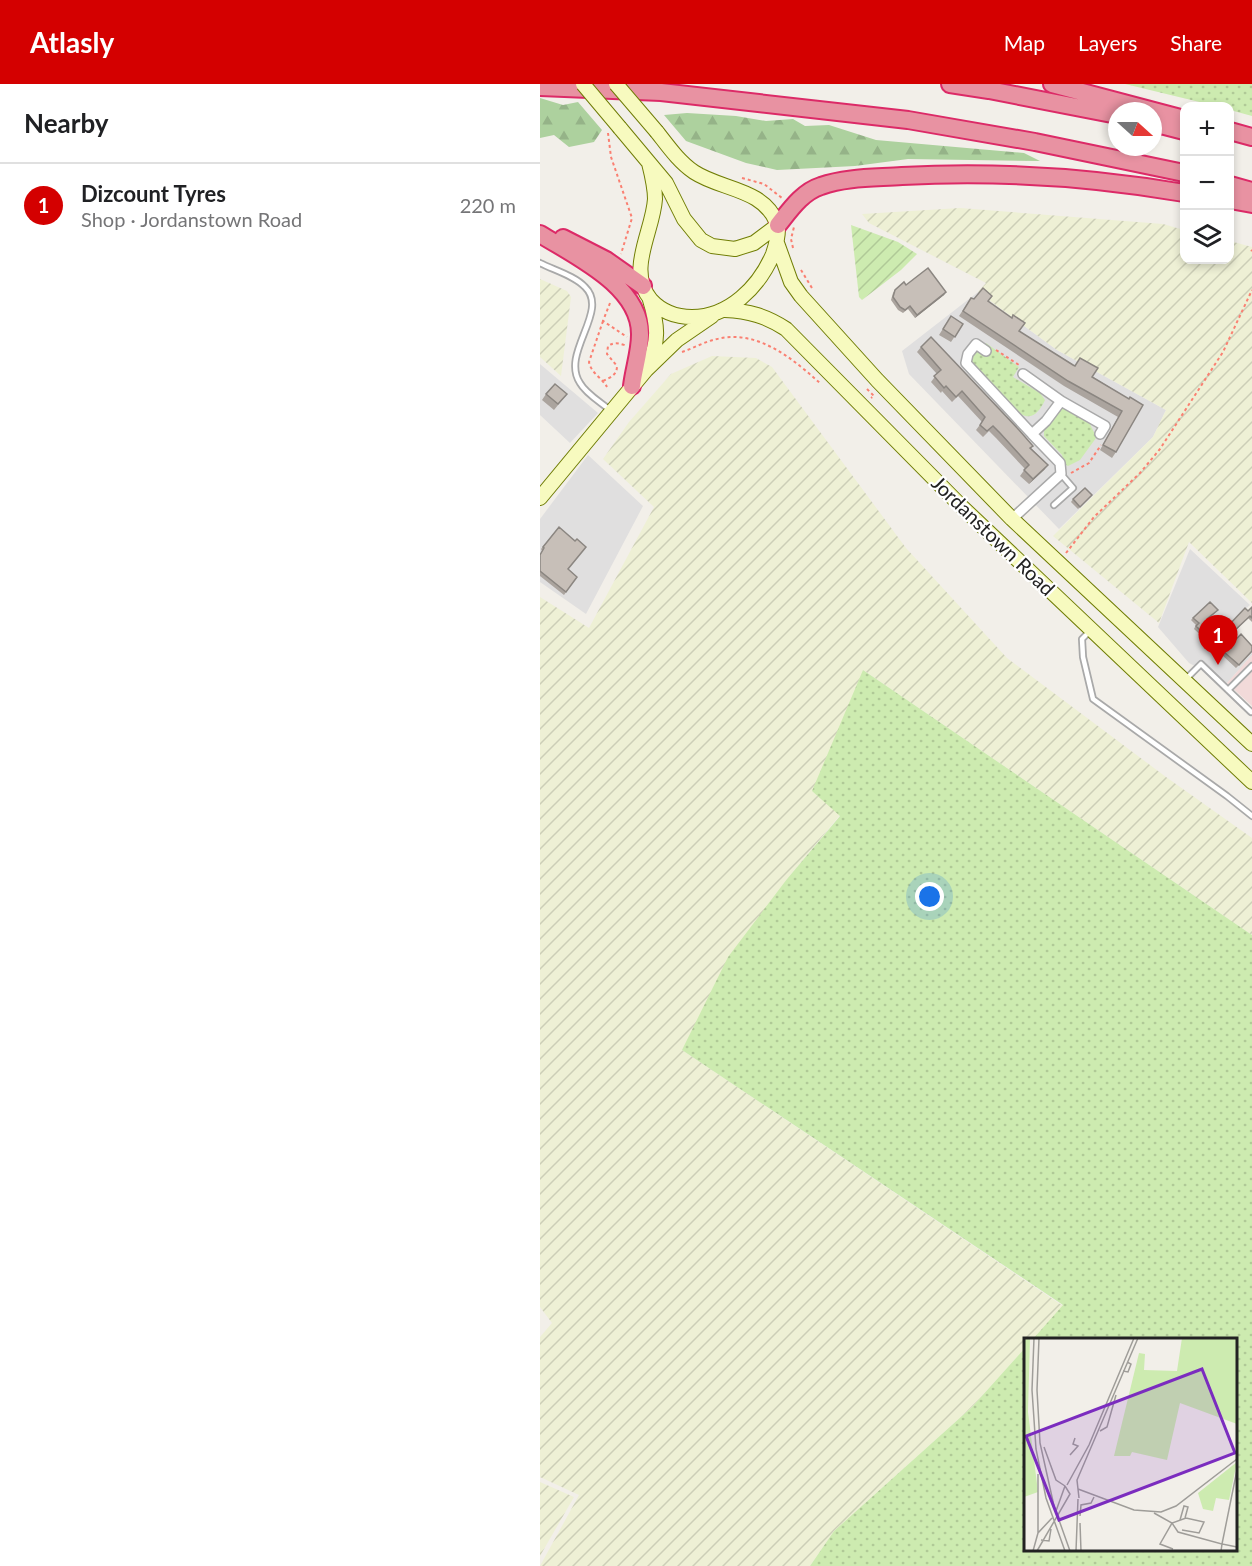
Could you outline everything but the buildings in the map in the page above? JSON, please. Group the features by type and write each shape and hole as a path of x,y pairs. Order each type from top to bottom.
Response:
{"highway":[{"path":"950,84 1108,113"},
{"path":"1052,84 1180,118"},
{"path":"540,87 661,92 908,120 1035,142 1180,172"},
{"path":"1162,125 1180,130"},
{"path":"1234,132 1252,137"},
{"path":"1234,142 1252,147"},
{"path":"778,225 800,198 820,186 846,180 958,173 997,174 1130,183 1180,192"},
{"path":"1234,186 1252,192"},
{"path":"1234,201 1252,204"},
{"path":"540,228 606,260 646,292"},
{"path":"540,234 595,268 630,300 636,312 640,336 632,386"}],"main road":[{"path":"583,84 666,183 693,232 701,240 712,246 726,249 743,247 754,243 778,225"},
{"path":"540,498 646,370 677,340 742,297 760,278 777,243 778,225 761,201 731,187 706,179 692,170 616,84"},
{"path":"646,370 656,341 657,323 640,272 655,199 649,163"},
{"name":"Jordanstown Road","path":"777,243 791,282 811,309 877,380 1012,519 1252,744"},
{"name":"Jordanstown Road","path":"646,292 662,310 681,317 719,312 760,315 786,329 962,507 1252,782"}],"street":[{"path":"986,351 976,344 968,354 966,363 1060,463 1060,474 1012,519"},
{"path":"1023,374 1061,401 1105,426 1100,434"},
{"path":"1032,434 1046,421 1061,401"}],"lane":[{"path":"540,264 585,286 590,294 593,305 575,358 574,370 580,384 612,411"},
{"path":"1054,504 1073,488 1060,474"},
{"path":"1090,630 1082,639 1083,657 1093,699 1252,816"},
{"path":"1184,681 1201,664 1251,712"},
{"path":"1228,690 1252,666"}],"path":[{"path":"603,126 608,134 614,168 632,218 620,257"},
{"path":"1058,562 1094,517 1140,473 1160,449 1223,352 1252,290"},
{"path":"607,387 590,369 589,362 610,303"},
{"path":"603,321 632,340"},
{"path":"682,352 716,339 728,337 752,339 775,348 802,366 822,385"},
{"path":"603,381 617,371 617,366 607,354 608,346 618,343 624,345 626,350"},
{"path":"986,351 989,345 999,351 1026,369 1023,374"},
{"path":"1060,474 1071,474 1089,463 1105,437 1100,434"}],"shaded area":[{"path":"978,292 1057,350 1166,410 1153,437 1059,529 909,374 902,351"},
{"path":"540,364 598,413 570,443 540,415"},
{"path":"588,455 643,506 586,614 540,582 540,519"},
{"path":"1190,549 1250,605 1225,628 1252,652 1252,655 1227,683 1189,663 1158,627"},
{"path":"1252,655 1252,706 1227,683"}],"green space":[{"path":"1125,84 1252,84 1252,116 1234,111 1234,102 1199,102"},
{"path":"540,98 563,105 578,102 602,130 594,142 569,147 554,135 540,138"},
{"path":"687,113 736,116 766,121 793,119 805,126 829,125 876,140 1024,153 1040,161 908,159 855,166 777,170 746,163 686,141 664,115"},
{"path":"960,208 1163,224 1180,229 1180,264 1234,264 1234,242 1252,247 1252,603 1189,542 1159,623 1053,536 1153,437 1166,410 1057,350 978,292 986,283 869,223 862,214"},
{"path":"851,225 898,242 917,254 901,270 862,300 859,297"},
{"path":"540,279 567,291 571,297 561,376 540,357"},
{"path":"986,343 1019,367 1013,377 1040,393 1045,400 1041,408 1032,416 1021,414 970,360 975,350 982,351"},
{"path":"712,356 756,358 772,367 906,548 1007,658 1252,838 1252,935 863,670 840,815 787,879 682,1050 1063,1306 1034,1338 1024,1338 1024,1349 972,1407 834,1531 810,1566 540,1566 579,1495 540,1477 540,1337 552,1323 540,1307 540,597 589,628 654,507 603,459 629,422 671,374"},
{"path":"1061,407 1089,422 1096,438 1080,460 1068,466 1064,464 1062,455 1044,436 1044,431"},
{"path":"863,670 1252,935 1252,1566 810,1566 834,1531 972,1407 1024,1349 1024,1551 1237,1551 1237,1338 1034,1338 1063,1305 682,1050 728,957 787,879 840,816 812,791"},
{"path":"540,1482 574,1497 540,1556"}],"place":[{"name":"Dizcount Tyres","path":"1218,665"}]}
